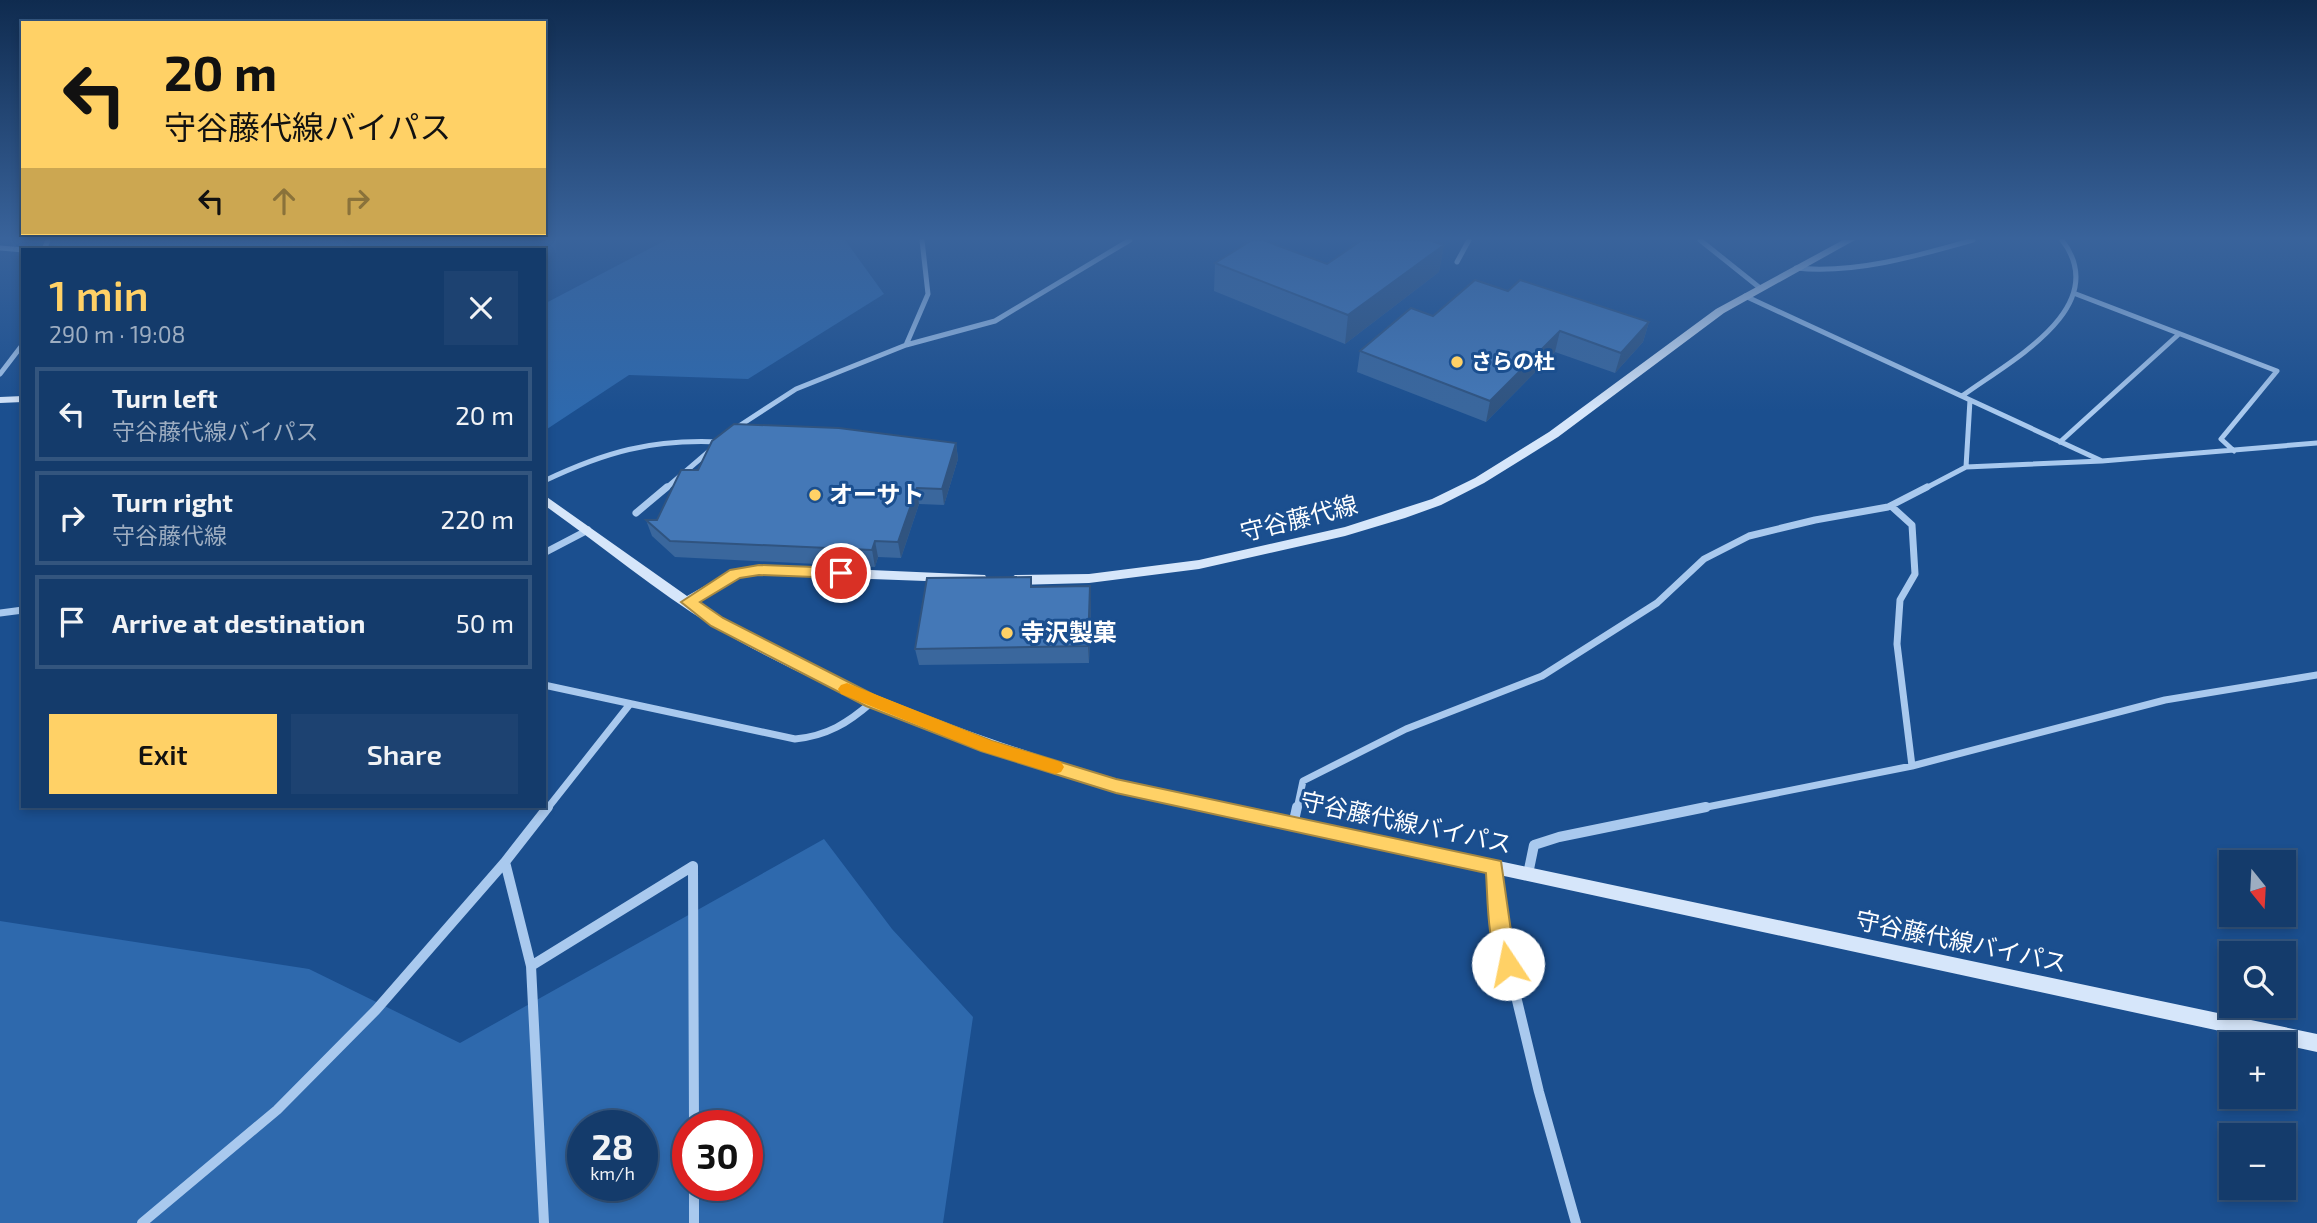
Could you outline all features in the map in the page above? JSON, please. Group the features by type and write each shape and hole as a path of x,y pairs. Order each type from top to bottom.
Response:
{"main road":[{"name":"守谷藤代線","path":"688,602 736,574 759,570 1055,582 1152,574 1254,554 1395,519 1456,494 1544,439 1593,406 1718,312 1743,297"},
{"path":"0,400 21,399"},
{"name":"守谷藤代線バイパス","path":"546,500 717,622 872,702 987,746 1116,786 2317,1043"}],"street":[{"path":"906,345 927,297"},
{"path":"636,513 734,429 796,389 906,345 995,321 1035,297"},
{"path":"1747,297 2102,461"},
{"path":"1962,397 2042,335 2062,316 2074,297"},
{"path":"2084,297 2277,372 2221,439 2234,452"},
{"path":"2060,442 2179,334"},
{"path":"0,373 21,347"},
{"path":"1966,467 1970,400"},
{"path":"546,480 590,458 640,443 667,440 719,442"},
{"path":"1293,825 1303,781 1406,729 1542,676 1657,603 1704,559 1749,536 1891,506 1966,467 2234,452 2317,443"},
{"path":"1891,506 1912,525 1914,543 1915,574 1900,600 1897,643 1912,766"},
{"path":"546,552 588,530"},
{"path":"0,613 21,610"},
{"path":"1528,874 1534,845 1559,837 1912,766 2165,700 2317,676"},
{"path":"546,685 795,739 816,738 840,729 872,702"},
{"path":"142,1223 276,1110 376,1010 505,862 630,704"},
{"path":"505,862 531,966 544,1223"},
{"path":"531,966 693,866 694,1110"},
{"path":"1495,867 1502,938 1539,1092 1576,1223"},
{"path":"694,1201 694,1223"}],"shaded area":[{"path":"557,297 879,297 748,379 629,375 546,430 546,303"},
{"path":"824,839 892,929 973,1017 943,1223 0,1223 0,921 309,969 460,1043"}],"building":[{"path":"1302,297 1373,297 1348,315"},
{"name":"さらの杜","path":"1455,297 1572,297 1649,322 1621,353 1560,331 1490,401 1360,351 1411,308 1433,316"},
{"name":"オーサト","path":"734,424 839,428 956,443 942,489 917,488 898,542 875,541 872,550 670,541 646,520 657,520 681,470 698,470 712,441"},
{"name":"寺沢製菓","path":"1031,577 1031,587 1090,586 1088,646 915,649 927,578"}],"slow traffic":[{"path":"847,689 872,702 987,746 1055,767"}],"place":[{"name":"さらの杜","path":"1457,362"},
{"name":"オーサト","path":"815,495"},
{"name":"寺沢製菓","path":"1007,633"}],"route":[{"path":"841,573 759,570 736,574 688,602 717,622 872,702 987,746 1116,786 1495,867 1502,938 1508,964"}]}
